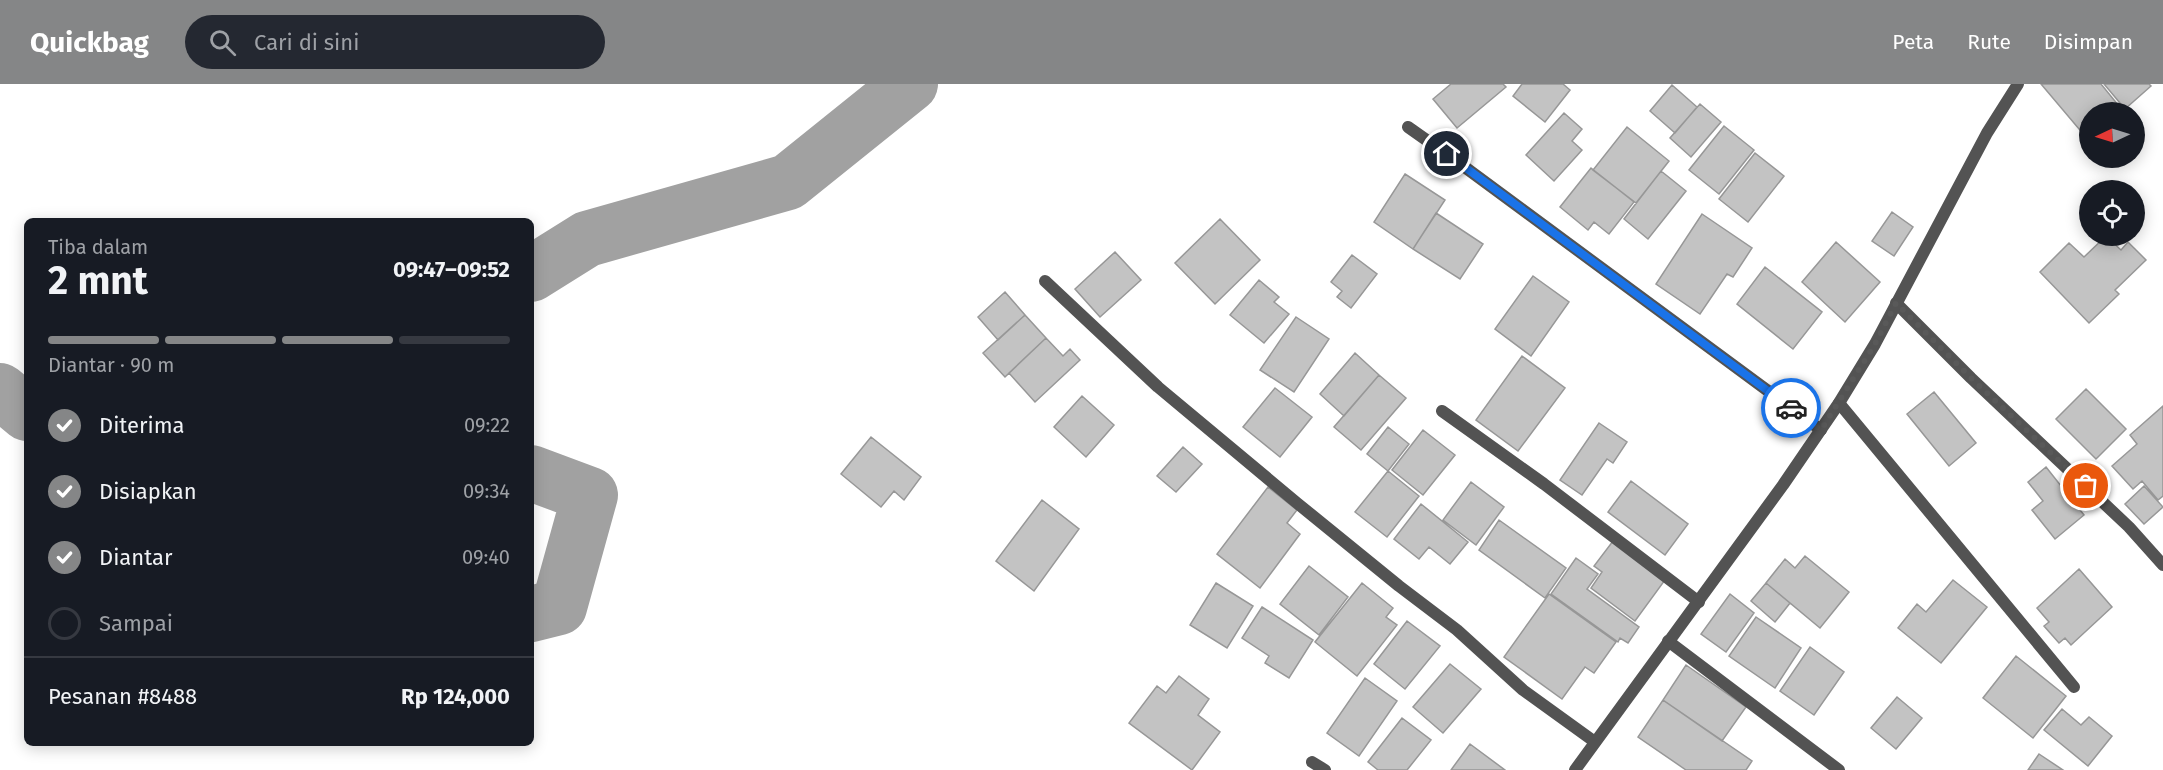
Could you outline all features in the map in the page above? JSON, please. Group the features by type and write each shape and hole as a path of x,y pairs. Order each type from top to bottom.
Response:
{"street":[{"path":"1575,770 1783,486 1839,403 1875,344 1987,133 2019,84"},
{"path":"1408,127 1821,430"},
{"path":"1045,281 1158,387 1399,586 1457,630 1522,690 1594,742"},
{"path":"1896,303 1971,378 2129,527 2163,565"},
{"path":"1839,403 2074,687"},
{"path":"1442,411 1544,484 1699,602"},
{"path":"1668,641 1839,770"},
{"path":"1312,762 1324,770"}],"building":[{"path":"1451,84 1503,84 1506,87 1457,128 1433,99"},
{"path":"1522,84 1563,84 1570,90 1545,122 1513,96"},
{"path":"2041,84 2101,84 2116,102 2079,102 2079,129"},
{"path":"2104,84 2149,84 2151,86 2133,102 2119,102"},
{"path":"1672,85 1697,107 1675,133 1650,111"},
{"path":"1700,104 1721,122 1691,157 1670,138"},
{"path":"1564,113 1582,129 1572,141 1582,150 1554,181 1526,155"},
{"path":"1724,126 1754,150 1719,194 1689,170"},
{"path":"1627,127 1669,161 1636,203 1593,170"},
{"path":"1755,153 1784,176 1748,222 1719,199"},
{"path":"1591,168 1634,202 1609,234 1594,222 1588,230 1560,207"},
{"path":"1661,171 1686,191 1648,239 1624,219"},
{"path":"1405,174 1445,200 1413,249 1374,222"},
{"path":"1892,212 1913,227 1894,256 1872,241"},
{"path":"1436,213 1483,244 1460,279 1413,249"},
{"path":"1702,214 1752,248 1733,277 1727,274 1700,314 1656,284"},
{"path":"1220,219 1260,260 1215,304 1175,263"},
{"path":"1836,242 1880,282 1845,322 1802,282"},
{"path":"2069,243 2084,257 2096,246 2117,246 2121,250 2124,246 2132,246 2146,260 2115,290 2119,294 2089,323 2040,272"},
{"path":"1115,252 1141,280 1100,317 1075,289"},
{"path":"1352,255 1377,274 1351,308 1337,297 1342,291 1331,282"},
{"path":"1765,267 1822,312 1793,349 1737,304"},
{"path":"1533,276 1569,302 1531,356 1495,329"},
{"path":"1259,280 1279,297 1274,302 1289,314 1264,343 1230,315"},
{"path":"1005,292 1025,315 998,340 978,317"},
{"path":"1025,315 1046,338 1005,377 983,353"},
{"path":"1296,317 1329,339 1294,392 1260,370"},
{"path":"1046,338 1063,356 1070,349 1080,360 1035,402 1009,373"},
{"path":"1355,353 1379,375 1344,416 1320,394"},
{"path":"1522,356 1565,388 1518,451 1476,420"},
{"path":"1379,375 1406,398 1361,450 1334,427"},
{"path":"1275,388 1312,417 1280,457 1243,427"},
{"path":"2086,389 2126,429 2096,459 2056,419"},
{"path":"1934,392 1976,443 1949,466 1907,414"},
{"path":"1082,396 1114,425 1086,457 1054,427"},
{"path":"2163,406 2163,496 2158,500 2142,481 2133,489 2112,466 2137,444 2130,435"},
{"path":"1599,423 1627,442 1613,463 1607,459 1582,495 1560,480"},
{"path":"1388,427 1409,444 1388,471 1367,454"},
{"path":"1423,430 1455,455 1423,495 1392,470"},
{"path":"871,437 921,477 904,500 894,491 881,507 841,474"},
{"path":"1183,447 1202,464 1176,492 1157,476"},
{"path":"2046,467 2084,515 2055,539 2032,510 2043,501 2028,482"},
{"path":"1388,471 1419,496 1387,537 1355,512"},
{"path":"1631,481 1688,524 1665,555 1608,512"},
{"path":"1471,482 1504,507 1476,545 1443,520"},
{"path":"2144,486 2163,507 2144,524 2125,504"},
{"path":"1268,487 1297,510 1287,523 1300,534 1260,588 1217,554"},
{"path":"1042,500 1079,529 1034,591 996,561"},
{"path":"1421,504 1468,542 1450,564 1429,547 1419,559 1394,539"},
{"path":"1499,520 1566,568 1545,598 1479,550"},
{"path":"1613,541 1665,580 1635,621 1591,588 1602,572 1594,566"},
{"path":"1805,556 1849,592 1820,628 1766,583 1785,559 1795,568"},
{"path":"1576,558 1598,574 1587,589 1639,627 1628,643 1620,638 1618,642 1551,594"},
{"path":"1309,566 1348,597 1319,635 1280,604"},
{"path":"2079,569 2112,607 2071,645 2065,638 2059,643 2044,626 2049,622 2037,608"},
{"path":"1953,580 1987,607 1941,663 1898,628 1917,604 1926,612"},
{"path":"1216,583 1253,606 1227,648 1190,625"},
{"path":"1362,583 1393,608 1386,617 1397,625 1357,676 1315,642"},
{"path":"1766,583 1790,603 1775,622 1751,601"},
{"path":"1549,594 1616,642 1594,673 1585,667 1562,699 1504,657"},
{"path":"1730,594 1754,613 1726,652 1701,634"},
{"path":"1262,607 1313,640 1289,678 1265,663 1269,656 1242,638"},
{"path":"1756,617 1801,648 1775,688 1729,656"},
{"path":"1407,621 1440,646 1405,689 1374,664"},
{"path":"1810,647 1844,672 1814,715 1780,691"},
{"path":"2016,656 2066,696 2033,738 1983,698"},
{"path":"1450,664 1481,689 1443,733 1413,707"},
{"path":"1686,665 1746,707 1722,741 1663,700"},
{"path":"1179,676 1209,699 1198,715 1220,732 1192,770 1129,723 1157,686 1166,693"},
{"path":"1365,678 1397,701 1359,756 1327,733"},
{"path":"1897,697 1922,718 1896,749 1871,728"},
{"path":"1663,700 1752,761 1746,770 1686,770 1638,737"},
{"path":"2062,709 2081,725 2089,717 2112,736 2088,766 2044,730"},
{"path":"1402,718 1431,740 1407,770 1378,770 1368,762"},
{"path":"1470,744 1505,770 1451,770"},
{"path":"2039,754 2063,770 2028,770"}],"waterway":[{"path":"534,272 587,239 788,182 910,84"},
{"path":"0,391 24,411"},
{"path":"534,474 590,495 559,607 534,613"}],"way so far":[{"path":"1791,408 1821,430 1875,344 1896,303 1971,378 2086,486"}],"route":[{"path":"1447,154 1791,408"}]}
